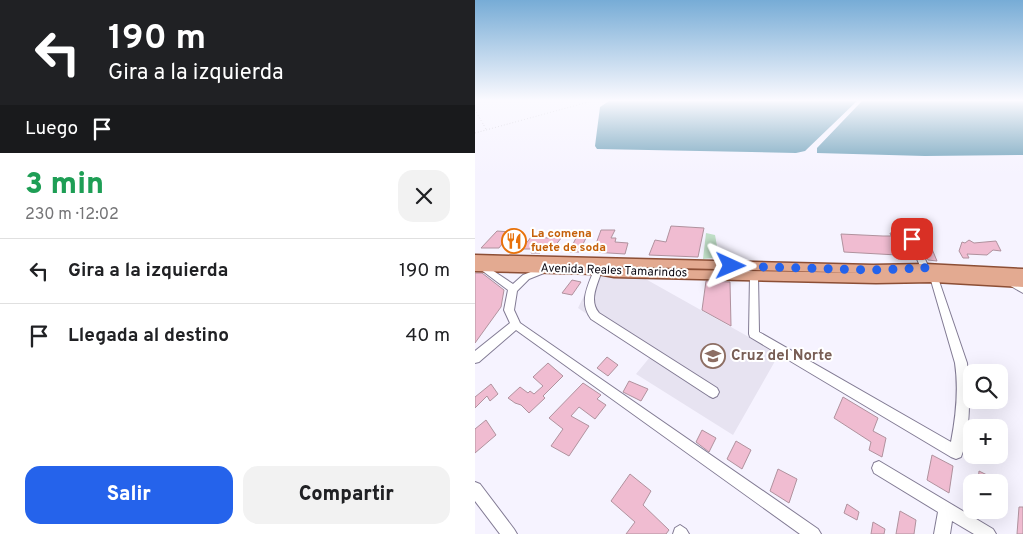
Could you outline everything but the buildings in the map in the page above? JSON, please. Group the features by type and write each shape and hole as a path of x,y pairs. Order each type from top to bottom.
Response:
{"main road":[{"name":"Avenida Reales Tamarindos","path":"517,263 546,269 598,270 614,273 925,268 1011,280"},
{"name":"Avenida Reales Tamarindos","path":"478,264 517,263 731,271 754,275 875,278 1011,280 1023,273"}],"street":[{"path":"912,239 925,268"},
{"path":"478,264 513,289"},
{"path":"475,358 516,324 510,316 509,310 513,289 526,278 546,269"},
{"path":"598,270 590,292 589,311 713,392"},
{"path":"754,275 754,334 956,452 963,411 963,378 961,363 934,278"},
{"path":"1011,280 1023,289"},
{"path":"520,327 813,534"},
{"path":"879,468 989,534"},
{"path":"475,489 509,534"},
{"path":"942,534 946,509"}],"path":[{"path":"485,126 487,130"},
{"path":"475,133 502,126"}],"shaded area":[{"name":"Cruz del Norte","path":"594,275 642,277 779,354 733,435 636,374 650,357 578,308"}],"green space":[{"path":"706,233 715,235 719,257 703,259"}],"water":[{"path":"598,126 831,126 805,151 796,153 597,149 595,146"},
{"path":"838,126 1023,126 1023,155 925,156 817,153 817,148"}],"place":[{"name":"La comena fuete de soda","path":"514,241"},
{"name":"Cruz del Norte","path":"713,356"}],"route":[{"path":"731,266 873,270 925,268 912,239"}]}
